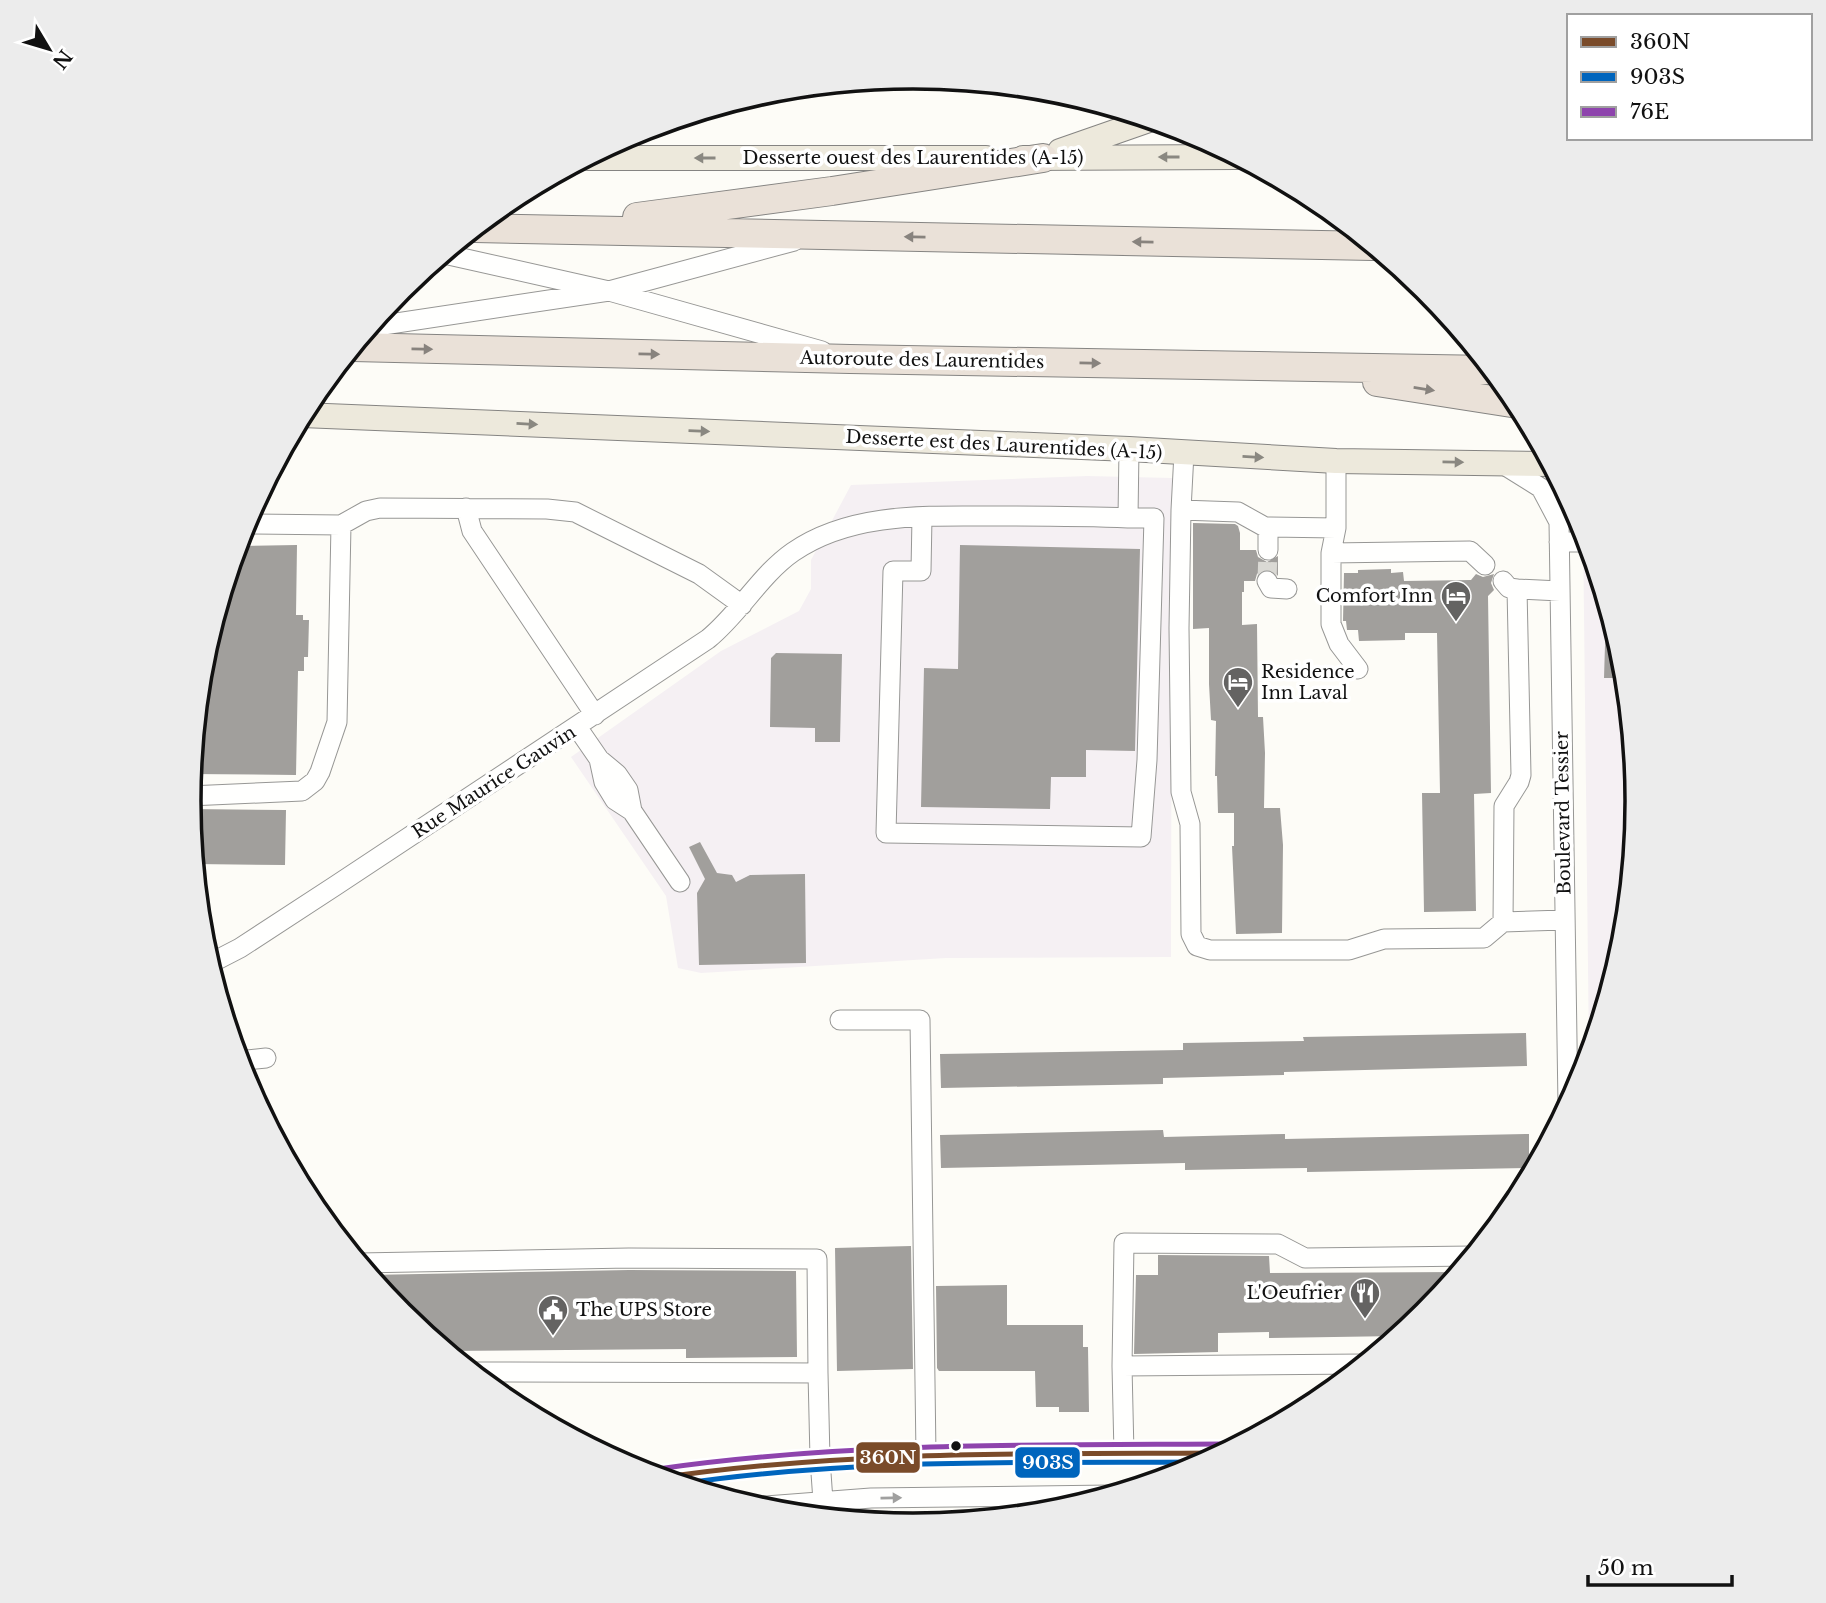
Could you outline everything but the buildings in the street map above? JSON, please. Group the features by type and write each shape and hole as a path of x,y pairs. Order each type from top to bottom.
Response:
{"highway":[{"path":"544,229 832,191 1043,158"},
{"path":"490,228 1359,246"},
{"path":"1211,244 1342,232"},
{"name":"Autoroute des Laurentides","path":"365,347 1479,370"},
{"path":"1284,367 1502,401"}],"main road":[{"path":"1043,158 1135,125"},
{"name":"Desserte ouest des Laurentides (A-15)","path":"608,158 1216,157"},
{"path":"315,415 459,421"},
{"path":"307,428 459,421"},
{"name":"Desserte est des Laurentides (A-15)","path":"459,421 1129,449 1336,461 1540,464"}],"street":[{"path":"385,325 609,291 819,235"},
{"path":"455,256 609,291 850,359"},
{"path":"922,517 921,571 893,571 887,833 1141,837 1147,760 1154,518 1128,517 1129,449"},
{"path":"1184,453 1179,628 1181,792 1190,824 1191,934 1194,942 1200,948 1208,950 1349,950 1384,939 1484,938 1503,922 1564,920"},
{"path":"1336,461 1336,528 1331,553 1331,624 1339,644 1358,669"},
{"name":"Boulevard Tessier","path":"1500,463 1541,488 1559,522"},
{"path":"466,508 472,531 595,715"},
{"path":"257,524 341,525 373,509 556,509 575,512 699,574 742,605"},
{"path":"1181,510 1238,512 1262,527 1269,528 1336,528"},
{"name":"Boulevard Tessier","path":"1563,510 1559,522 1559,542 1568,1082"},
{"name":"Rue Maurice Gauvin","path":"218,959 261,934 708,639 727,623 763,580 802,546 863,522 922,517 1128,517"},
{"path":"201,796 295,793 316,781 337,722 341,525"},
{"path":"1268,550 1269,528"},
{"path":"1559,542 1576,542"},
{"path":"1331,553 1470,551 1485,565"},
{"path":"1267,581 1271,588 1287,589"},
{"path":"1503,922 1504,806 1521,775 1510,585 1560,591"},
{"path":"577,727 599,759 617,774 628,790 632,811 680,882"},
{"path":"840,1020 920,1020 926,1455"},
{"path":"250,1060 267,1058"},
{"path":"1124,1454 1124,1243 1278,1244 1305,1258 1460,1256"},
{"path":"371,1263 629,1258 817,1259 823,1501"},
{"path":"1122,1366 1349,1365"},
{"path":"486,1372 818,1373"},
{"path":"680,1475 840,1458 1199,1454"},
{"path":"823,1501 840,1458"},
{"path":"794,1504 871,1498 1070,1495"}],"shaded area":[{"path":"1087,476 1172,478 1171,957 946,958 701,973 678,968 666,896 571,757 721,651 799,611 811,589 811,560 851,485"},
{"path":"1583,563 1612,663 1624,755 1625,802 1624,848 1612,940 1589,1025"}],"tunnel":[{"path":"1267,581 1268,550"}],"transit line":[{"name":"76E","path":"663,1468 729,1460 870,1449 1220,1444"},
{"name":"360N","path":"682,1475 800,1462 941,1455 1200,1453"},
{"name":"903S","path":"702,1481 877,1466 1180,1462"}],"place":[{"name":"Comfort Inn","path":"1456,623"},
{"name":"Residence Inn Laval","path":"1238,709"},
{"name":"L'Oeufrier","path":"1365,1320"},
{"name":"The UPS Store","path":"553,1337"}]}
